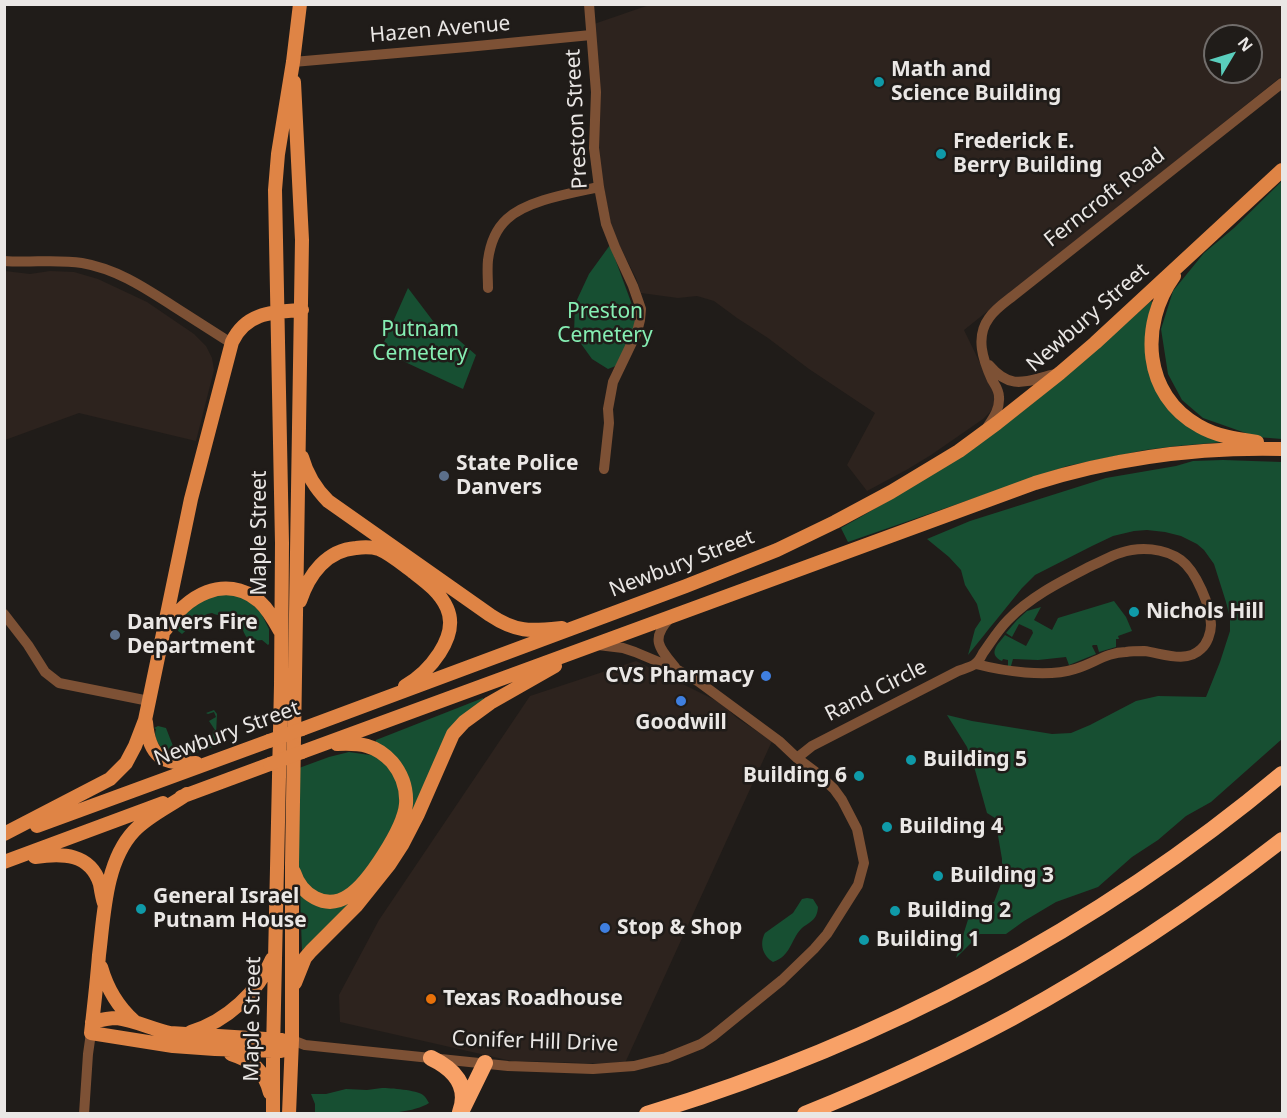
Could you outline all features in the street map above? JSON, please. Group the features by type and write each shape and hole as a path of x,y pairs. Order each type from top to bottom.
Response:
{"highway":[{"path":"647,1113 753,1078 822,1051 910,1012 986,973 1068,926 1150,874 1202,837 1282,774"},
{"path":"805,1113 923,1063 1067,987 1179,916 1282,840"},
{"path":"431,1058 450,1069 458,1078 463,1095 460,1113"},
{"path":"460,1113 485,1063"}],"main road":[{"name":"Maple Street","path":"274,1109 273,1045 282,633 282,512 275,190 278,154 300,4"},
{"name":"Maple Street","path":"289,1113 302,310 302,240 293,62"},
{"name":"Newbury Street","path":"4,836 579,627 807,537 891,492 980,436 1095,343 1282,170"},
{"path":"1199,248 1170,282 1156,313 1151,353 1156,378 1161,389 1177,410 1199,426 1221,435 1282,447"},
{"path":"4,836 110,779 130,755 145,720 196,478 231,344 238,331 261,315 302,310"},
{"path":"299,442 309,476 328,501 490,615 504,624 528,630 579,627"},
{"name":"Newbury Street","path":"5,862 1013,490 1110,463 1163,454 1282,447"},
{"path":"296,630 300,602 307,584 324,561 336,553 366,547 378,549 391,555 432,587 442,598 450,622 440,654 413,682 378,700"},
{"path":"161,639 175,614 190,600 207,592 223,589 237,590 255,598 266,609 282,633"},
{"path":"291,1006 297,978 305,958 357,905 402,845 453,734 464,722 490,703 590,646"},
{"path":"145,720 149,742 154,750 167,761 174,764 185,764 216,760"},
{"path":"292,864 299,884 311,896 333,902 344,899 356,890 369,873 396,834 404,818 405,787 400,773 389,759 366,745 323,744"},
{"path":"91,1028 104,905 117,859 135,830 187,794"},
{"path":"5,862 58,854 80,859 95,874 104,905"},
{"path":"187,1034 218,1020 251,993 267,970 275,945"},
{"path":"99,958 115,1000 138,1024"},
{"path":"91,1028 115,1018 170,1033 291,1046"},
{"path":"91,1028 173,1046 215,1049 273,1045"},
{"path":"215,1049 245,1058 259,1069 268,1085 274,1109"}],"street":[{"name":"Preston Street","path":"589,4 596,92 594,148 599,187 606,224 641,309 637,332 613,382 608,409 609,423 604,469"},
{"name":"Hazen Avenue","path":"293,62 591,35"},
{"name":"Ferncroft Road","path":"980,436 996,414 999,402 999,395 981,344 982,332 990,316 1282,83"},
{"path":"488,288 490,248 493,239 507,219 535,204 599,187"},
{"path":"4,261 72,262 110,270 140,285 231,344"},
{"path":"985,360 998,374 1012,382 1025,382 1060,373"},
{"path":"1155,550 1181,560 1198,580 1209,610 1211,625 1209,635 1200,650 1192,655 1181,657 1144,651 1123,652 1102,657 1077,669 1056,672 1019,672 976,664 1007,621 1022,607 1055,585 1127,551 1155,550"},
{"path":"4,614 24,639 45,672 59,683 149,701"},
{"name":"Conifer Hill Drive","path":"672,615 659,631 657,638 665,656 678,670"},
{"name":"Conifer Hill Drive","path":"291,1046 305,1045 508,1066 593,1069 633,1066 666,1058 701,1044 713,1036 782,980 814,950 838,918 858,885 864,863 857,829 834,789 779,741 699,682 678,670 623,648 590,646"},
{"name":"Rand Circle","path":"797,758 812,746 976,664"},
{"path":"84,1113 91,1028"}],"shaded area":[{"path":"652,4 1282,5 1282,76 964,330 993,390 994,406 983,419 931,455 867,491 847,465 875,413 714,301 697,296 678,298 641,293 636,278 612,231 599,160 594,24"},
{"path":"5,271 30,274 50,271 74,272 98,279 147,302 194,334 206,346 212,358 214,370 196,441 79,413 5,440"},
{"path":"636,661 721,703 737,718 772,741 625,1063 516,1062 340,1022 339,995 379,920 530,696"}],"green space":[{"path":"1282,181 1282,439 1257,437 1203,418 1182,400 1168,374 1161,329 1173,291 1204,253 1234,228"},
{"name":"Preston Cemetery","path":"610,245 641,329 618,365 608,369 592,359 574,334 575,304 589,274"},
{"name":"Putnam Cemetery","path":"408,288 433,321 476,355 463,389 405,362 384,342"},
{"path":"1151,301 1146,338 1155,384 1224,442 1145,450 1067,466 848,542 841,528 934,473 1010,421 1072,371"},
{"path":"1193,461 1282,462 1282,739 1211,802 1186,816 1158,840 1132,857 1098,887 1056,902 1006,934 980,934 956,958 971,910 994,902 1002,881 1002,859 995,818 987,813 967,747 947,715 1052,734 1071,733 1136,701 1158,696 1206,697 1230,631 1230,618 1214,564 1204,550 1181,536 1147,530 1134,531 1113,536 1035,575 968,655 975,629 981,620 977,604 965,585 961,570 927,539 970,521 1106,478"},
{"path":"227,593 245,598 261,612 269,629 268,645 262,640 248,639 237,618 231,616 207,614 200,622 198,620 182,634 173,627 198,600"},
{"path":"1114,601 1126,617 1132,631 1118,636 1116,647 1099,652 1097,645 1093,645 1096,654 1069,665 1066,657 1038,660 1013,659 1011,666 1008,666 1008,660 1003,659 1002,661 995,655 995,649 1005,635 1026,646 1033,633 1032,630 1019,624 1012,637 1006,633 1027,611 1041,607 1034,620 1052,630 1058,618"},
{"path":"483,698 484,700 479,703 408,824 412,803 376,744 376,740"},
{"path":"214,710 217,714 216,735 220,744 182,756 167,752 158,743 154,728 158,726 166,728 173,746 179,751 192,749 212,739 215,730 209,721 216,717 214,712 206,713"},
{"path":"349,752 370,755 371,753 388,765 400,785 399,817 375,859 347,892 329,897 311,890 299,871 299,768"},
{"path":"300,893 351,900 353,903 302,952"},
{"path":"802,899 813,899 818,907 816,915 797,934 787,952 773,962 763,949 762,941 765,933 793,913"},
{"path":"382,1088 420,1093 429,1103 419,1108 390,1113 315,1113 315,1104 311,1094 326,1094 346,1089"}],"place":[{"name":"Math and Science Building","path":"879,82"},
{"name":"Frederick E. Berry Building","path":"941,154"},
{"name":"State Police Danvers","path":"444,476"},
{"name":"Nichols Hill","path":"1134,612"},
{"name":"Danvers Fire Department","path":"115,635"},
{"name":"CVS Pharmacy","path":"766,676"},
{"name":"Goodwill","path":"681,701"},
{"name":"Building 5","path":"911,760"},
{"name":"Building 6","path":"859,776"},
{"name":"Building 4","path":"887,827"},
{"name":"Building 3","path":"938,876"},
{"name":"General Israel Putnam House","path":"141,909"},
{"name":"Building 2","path":"895,911"},
{"name":"Stop & Shop","path":"605,928"},
{"name":"Building 1","path":"864,940"},
{"name":"Texas Roadhouse","path":"431,999"}]}
